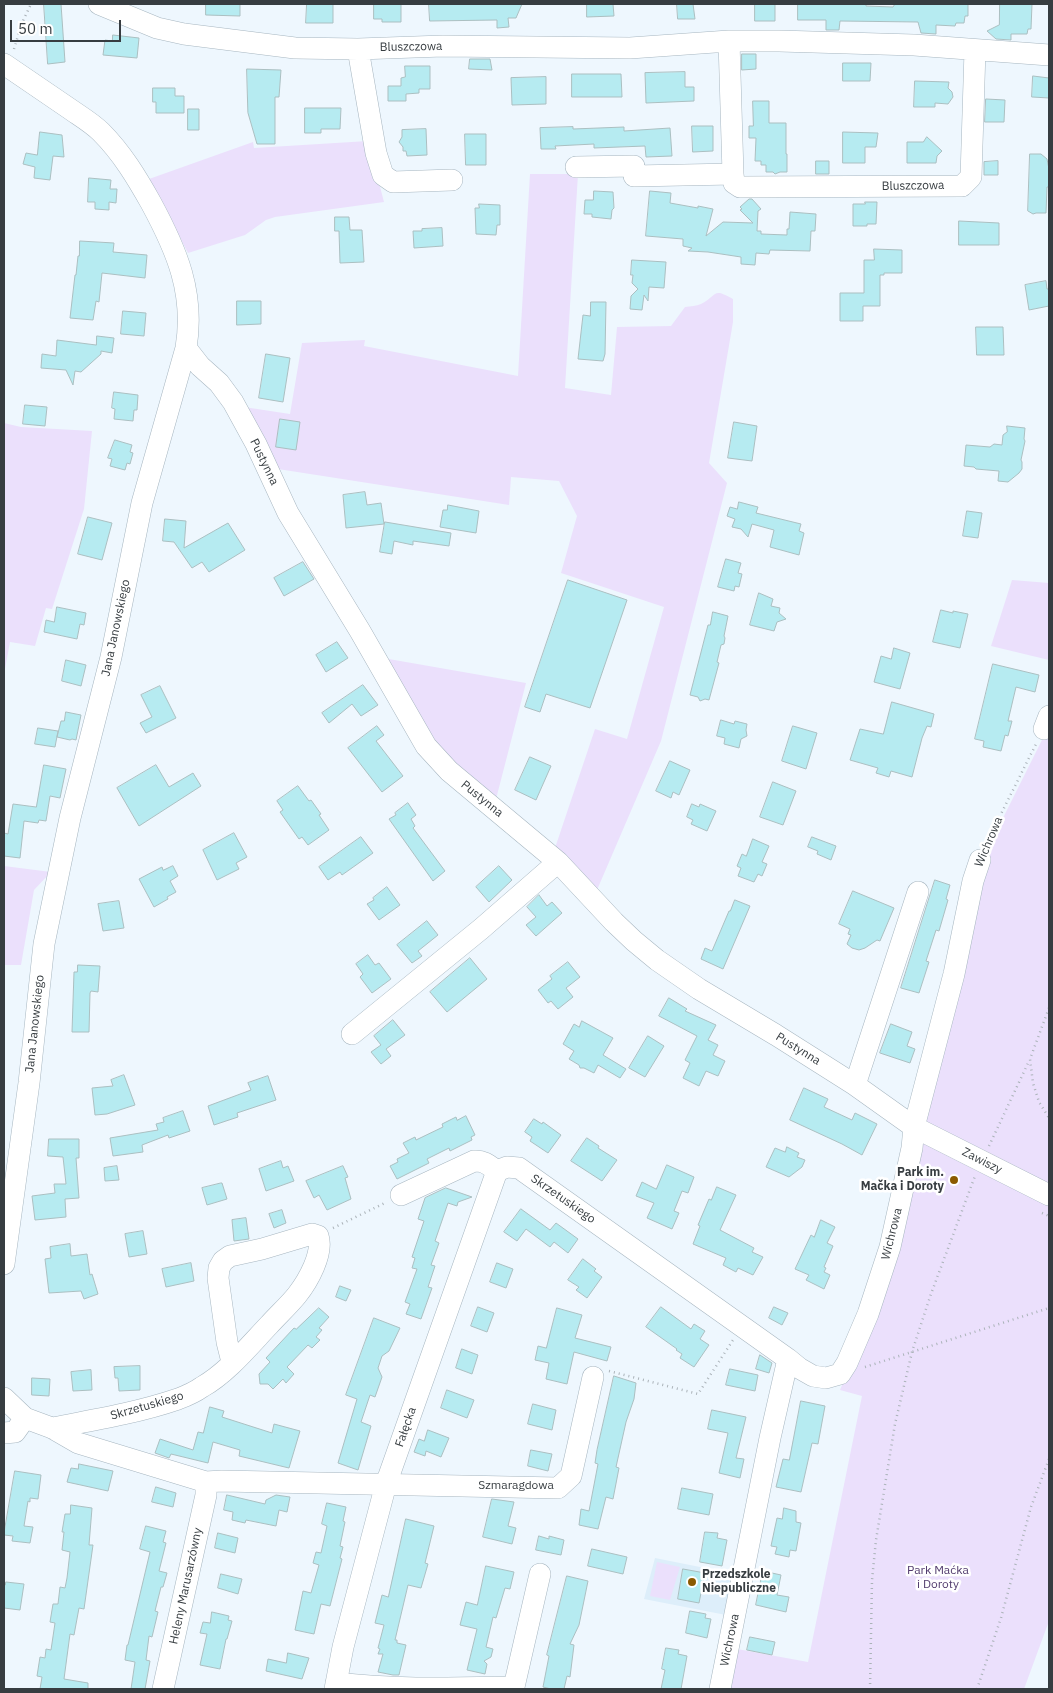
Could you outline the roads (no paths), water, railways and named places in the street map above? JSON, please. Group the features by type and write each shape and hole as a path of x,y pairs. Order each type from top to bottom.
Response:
{"street":[{"name":"Bluszczowa","path":"99,4 157,28 184,34 294,48 358,49 443,46 630,48 729,41 864,42 1049,55"},
{"path":"576,167 634,166 634,176 733,174 729,41"},
{"path":"358,49 376,153 383,175 393,182 452,180"},
{"name":"Bluszczowa","path":"733,174 734,183 740,187 962,186 971,177 976,50"},
{"name":"Jana Janowskiego","path":"4,1264 29,1083 44,944 70,818 111,656 142,503 186,348 188,332 188,307 184,278 179,261 166,231 119,152 99,130 6,66"},
{"name":"Pustynna","path":"186,348 200,366 219,383 233,402 256,444 288,513 360,631 426,746 455,777 558,862 621,929 656,960 699,989 855,1085 914,1127"},
{"name":"Wichrowa","path":"720,1689 770,1438 788,1359 799,1368 814,1376 826,1378 840,1374 847,1364 880,1280 890,1247 912,1148 914,1127 954,974 973,882 980,860"},
{"path":"352,1034 481,929 558,862"},
{"path":"855,1085 918,892"},
{"name":"Zawiszy","path":"914,1127 1049,1195"},
{"path":"401,1195 474,1161 480,1160 485,1162 497,1171"},
{"name":"Skrzetuskiego","path":"497,1171 507,1167 522,1169 788,1359"},
{"name":"Fałęcka","path":"335,1686 343,1647 386,1484 497,1171"},
{"name":"Skrzetuskiego","path":"52,1428 115,1416 178,1399 202,1388 220,1374 248,1347 298,1294 308,1278 319,1252 320,1242 318,1236 312,1234 262,1249 230,1256 223,1260 219,1268 218,1278 227,1342 232,1362"},
{"name":"Szmaragdowa","path":"386,1484 558,1488 571,1476 593,1376"},
{"path":"4,1398 25,1418 52,1428 78,1443 206,1482 386,1484"},
{"path":"4,1433 14,1432 25,1418"},
{"name":"Heleny Marusarzówny","path":"164,1689 206,1495 206,1482"},
{"path":"335,1686 514,1687 540,1574"}],"place":[{"name":"Park im. Mačka i Doroty","path":"954,1180"},
{"name":"Przedszkole Niepubliczne","path":"692,1582"}],"park label":[{"name":"Park Maćka i Doroty","path":"938,1578"}]}
